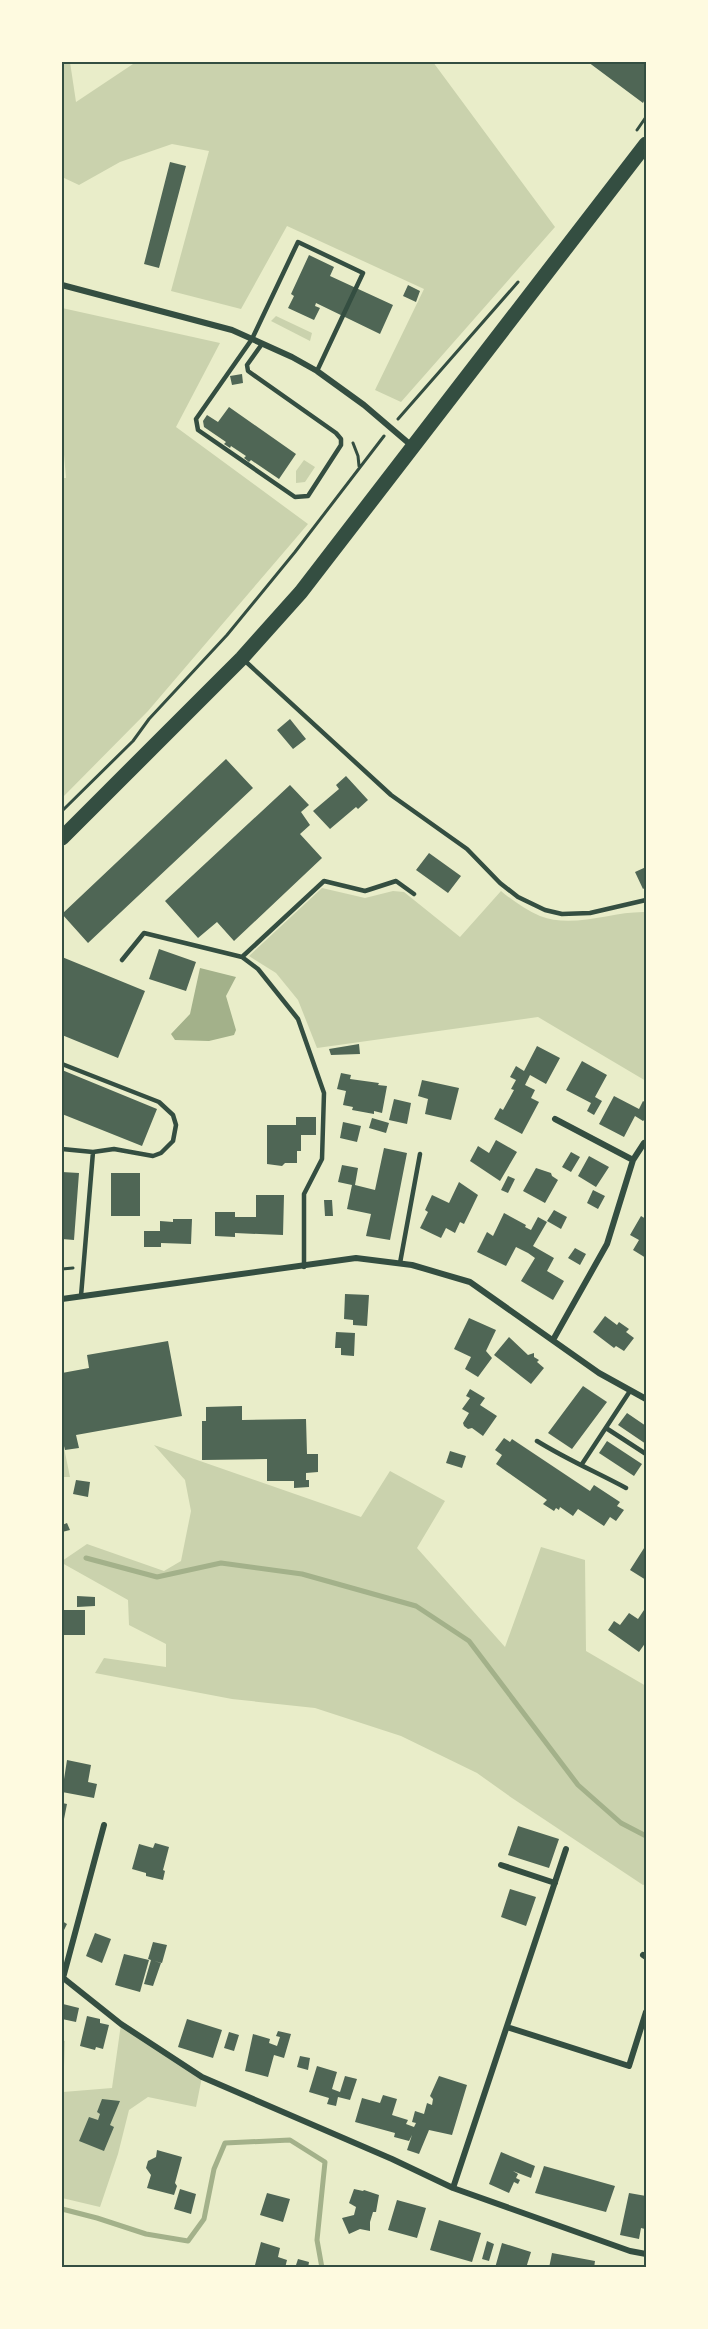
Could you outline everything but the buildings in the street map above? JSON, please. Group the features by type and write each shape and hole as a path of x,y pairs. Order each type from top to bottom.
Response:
{"main road":[{"path":"62,838 242,658 301,592 646,144"}],"street":[{"path":"62,285 232,330 252,339 317,371 412,447"},
{"path":"555,1119 633,1160"},
{"path":"553,1340 607,1244 633,1160 644,1143"},
{"path":"62,1299 356,1258 400,1263 470,1282 599,1373 646,1399"},
{"path":"104,1825 62,1977 121,2024 202,2077 392,2159 453,2188 630,2252 646,2254"},
{"path":"453,2188 566,1849"},
{"path":"501,1864 555,1883"},
{"path":"507,2026 629,2066 646,2012"}],"lane":[{"path":"262,344 247,365 248,371 336,433 341,439 341,446 308,496 301,498 295,497 198,430 195,425 196,419 252,339 298,242 363,273 317,371"},
{"path":"242,658 391,795 467,849 500,883 518,897 545,910 562,914 590,912 646,900"},
{"path":"242,957 324,881 365,891 396,880 414,894"},
{"path":"122,960 144,933 242,957 258,969 298,1019 324,1093 322,1159 304,1194 304,1267"},
{"path":"62,1064 159,1102 173,1115 176,1125 173,1141 161,1153 153,1156 114,1149 93,1152 62,1149"},
{"path":"81,1296 93,1152"},
{"path":"400,1263 420,1154"},
{"path":"582,1464 630,1391"},
{"path":"606,1428 646,1454"},
{"path":"537,1441 563,1458 582,1464 626,1488"}],"path":[{"path":"631,138 646,117"},
{"path":"62,811 133,741 149,719 227,635 295,552 390,428 524,274"}],"shaded area":[{"path":"62,62 70,62 76,102 136,62 433,62 555,227 401,402 375,390 424,289 287,226 241,309 171,291 209,151 172,144 120,162 79,185 62,177"},
{"path":"62,308 220,343 176,427 308,524 148,711 62,798 62,478 66,478 62,431"},
{"path":"276,316 312,333 310,341 271,321"},
{"path":"304,460 315,467 305,482 296,483 296,471"},
{"path":"322,888 365,898 393,891 404,892 460,937 501,891 530,911 553,920 580,920 646,912 646,1081 538,1017 317,1048 298,1000 276,973 249,956"},
{"path":"200,968 236,977 226,996 236,1030 234,1035 209,1041 175,1040 171,1034 190,1014"},
{"path":"62,1438 70,1477 62,1477"},
{"path":"154,1445 361,1517 390,1471 445,1501 417,1548 505,1647 541,1547 585,1560 586,1651 646,1686 646,1884 643,1885 477,1773 401,1736 315,1708 232,1699 95,1673 104,1658 166,1667 166,1644 129,1625 128,1600 62,1563 87,1544 164,1571 181,1561 191,1511 185,1480"},
{"path":"121,2024 202,2077 196,2107 148,2097 129,2110 118,2154 100,2207 62,2198 62,2040 65,2041 63,2092 112,2088"}],"waterway":[{"path":"86,1558 157,1577 221,1563 302,1574 416,1606 469,1641 578,1785 621,1823 646,1836"},
{"path":"62,2209 146,2234 188,2241 204,2219 214,2169 225,2143 290,2140 325,2162 317,2240 322,2268"}]}
